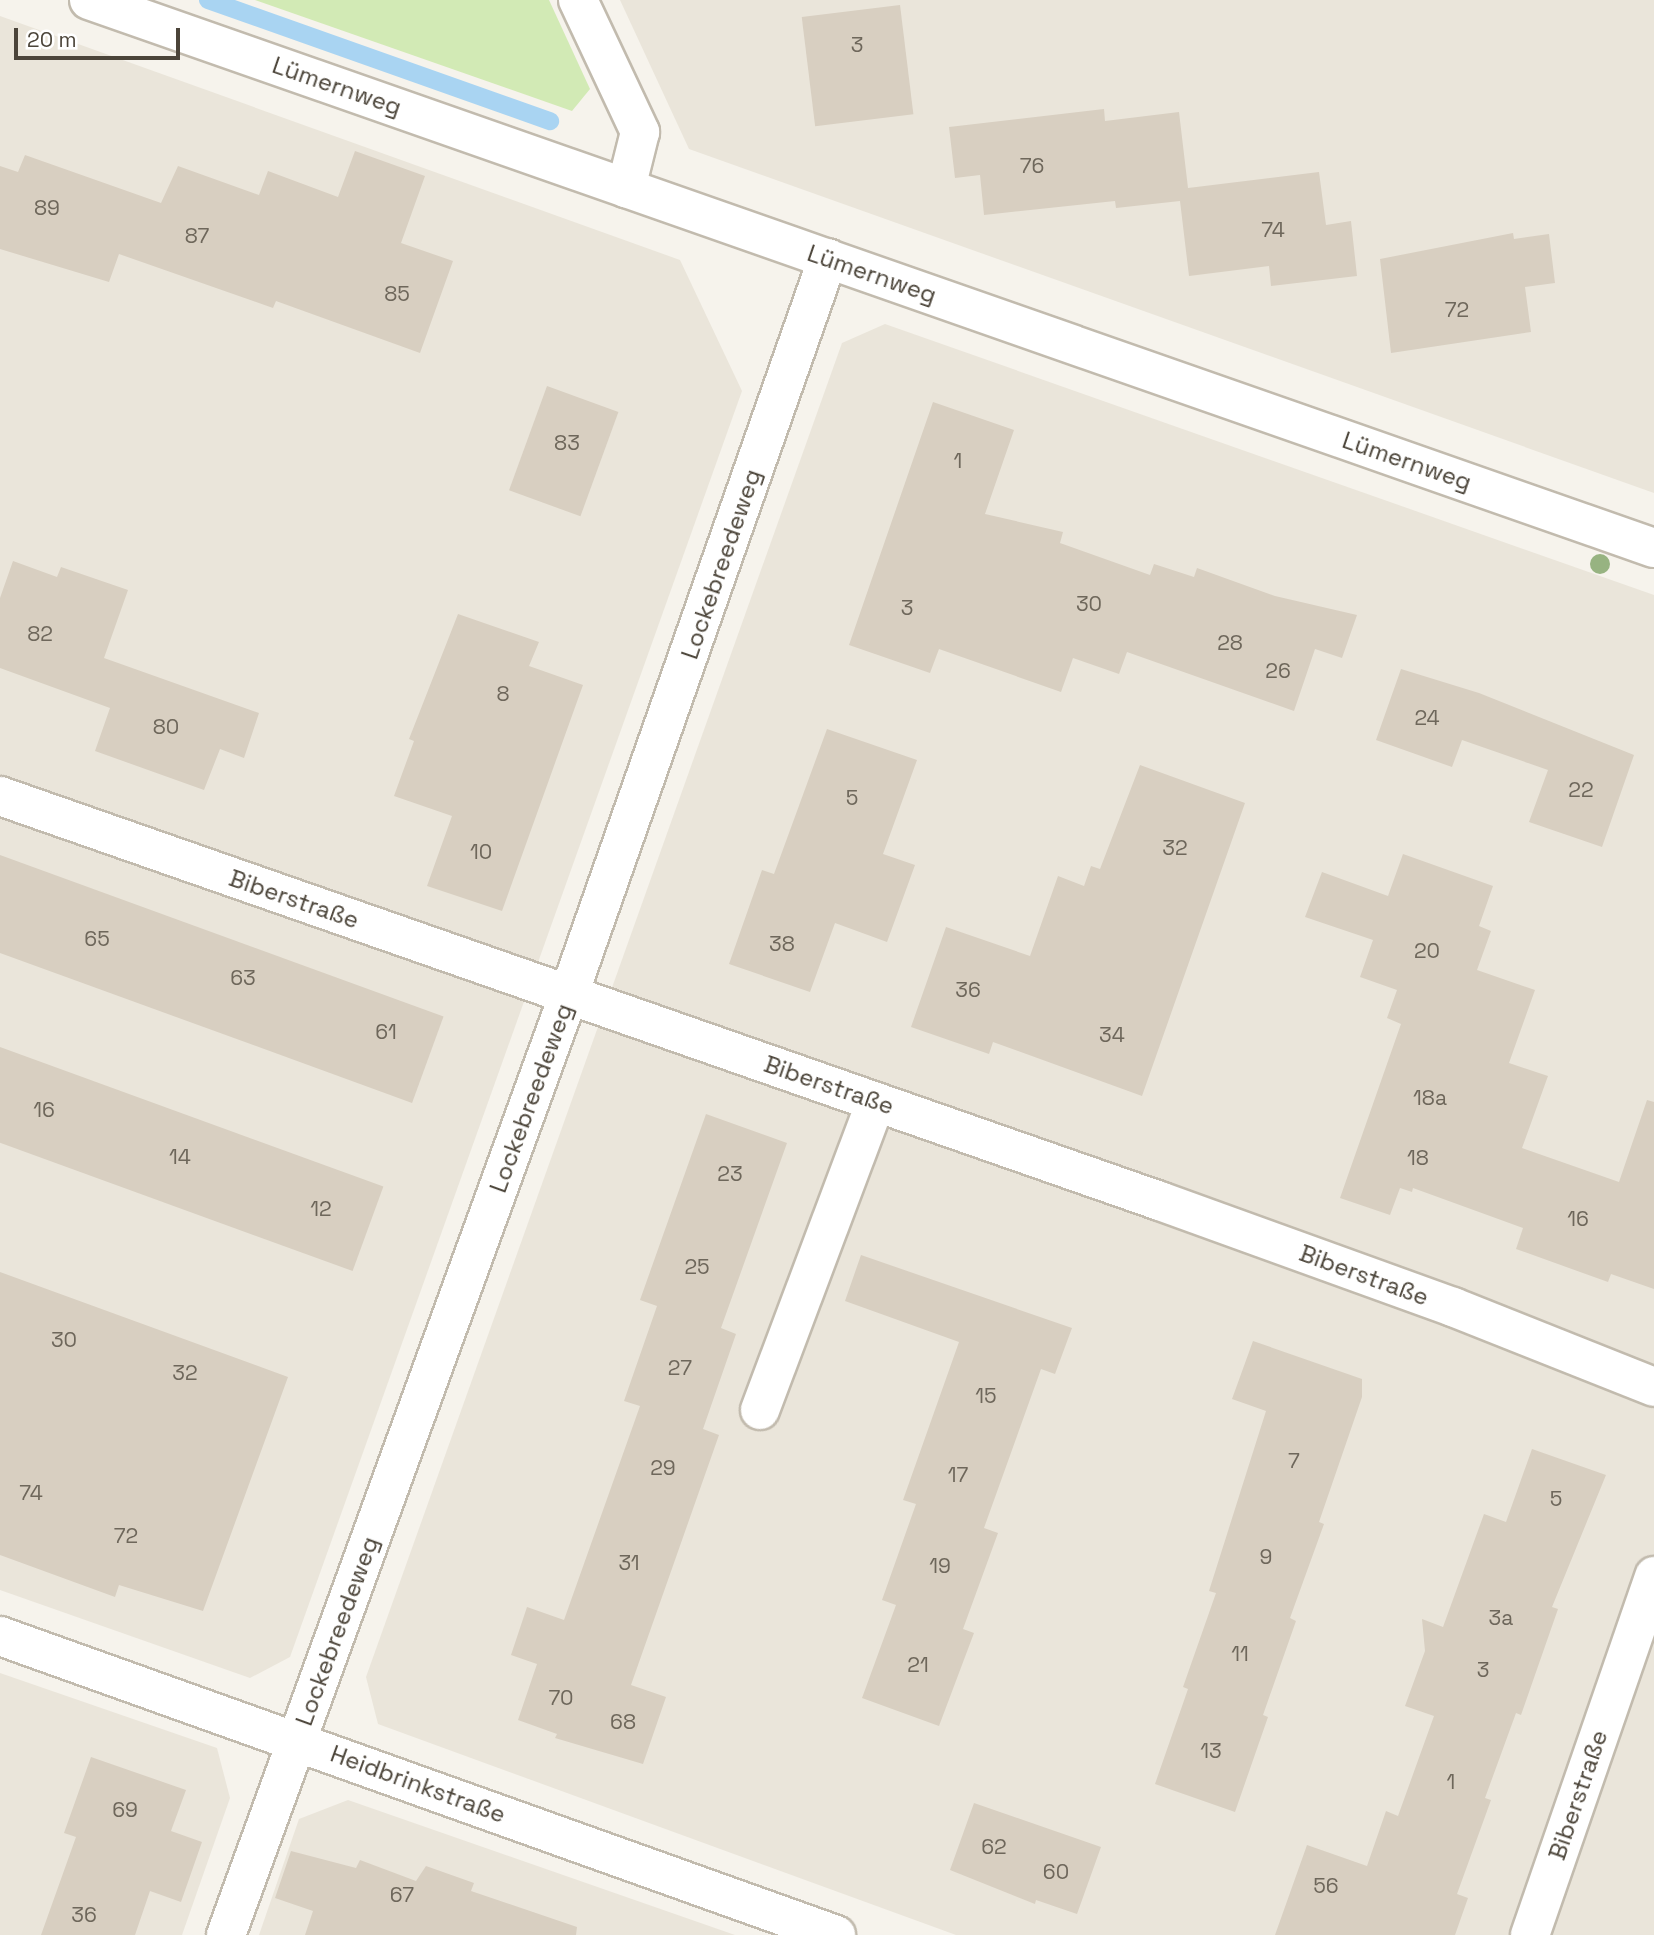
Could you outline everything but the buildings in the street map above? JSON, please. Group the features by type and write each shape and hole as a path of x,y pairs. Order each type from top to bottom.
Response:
{"street":[{"name":"Lümernweg","path":"89,0 1654,548"},
{"path":"578,0 640,132 626,188"},
{"name":"Lockebreedeweg","path":"226,1935 569,994 828,258"},
{"name":"Biberstraße","path":"0,796 876,1102 1452,1307 1654,1387"},
{"path":"760,1410 876,1102"},
{"name":"Biberstraße","path":"1530,1935 1654,1576"},
{"name":"Heidbrinkstraße","path":"0,1636 836,1935"}],"shaded area":[{"path":"620,0 1654,0 1654,493 689,149"},
{"path":"0,16 680,260 742,391 290,1657 250,1678 0,1590"},
{"path":"885,324 1654,595 1654,1935 956,1935 378,1724 366,1677 842,343"},
{"path":"0,1673 217,1748 230,1798 182,1935 0,1935"},
{"path":"348,1800 735,1935 259,1935 299,1819"}],"green space":[{"path":"255,0 549,0 590,89 572,111"}],"waterway":[{"path":"208,0 550,121"}]}
